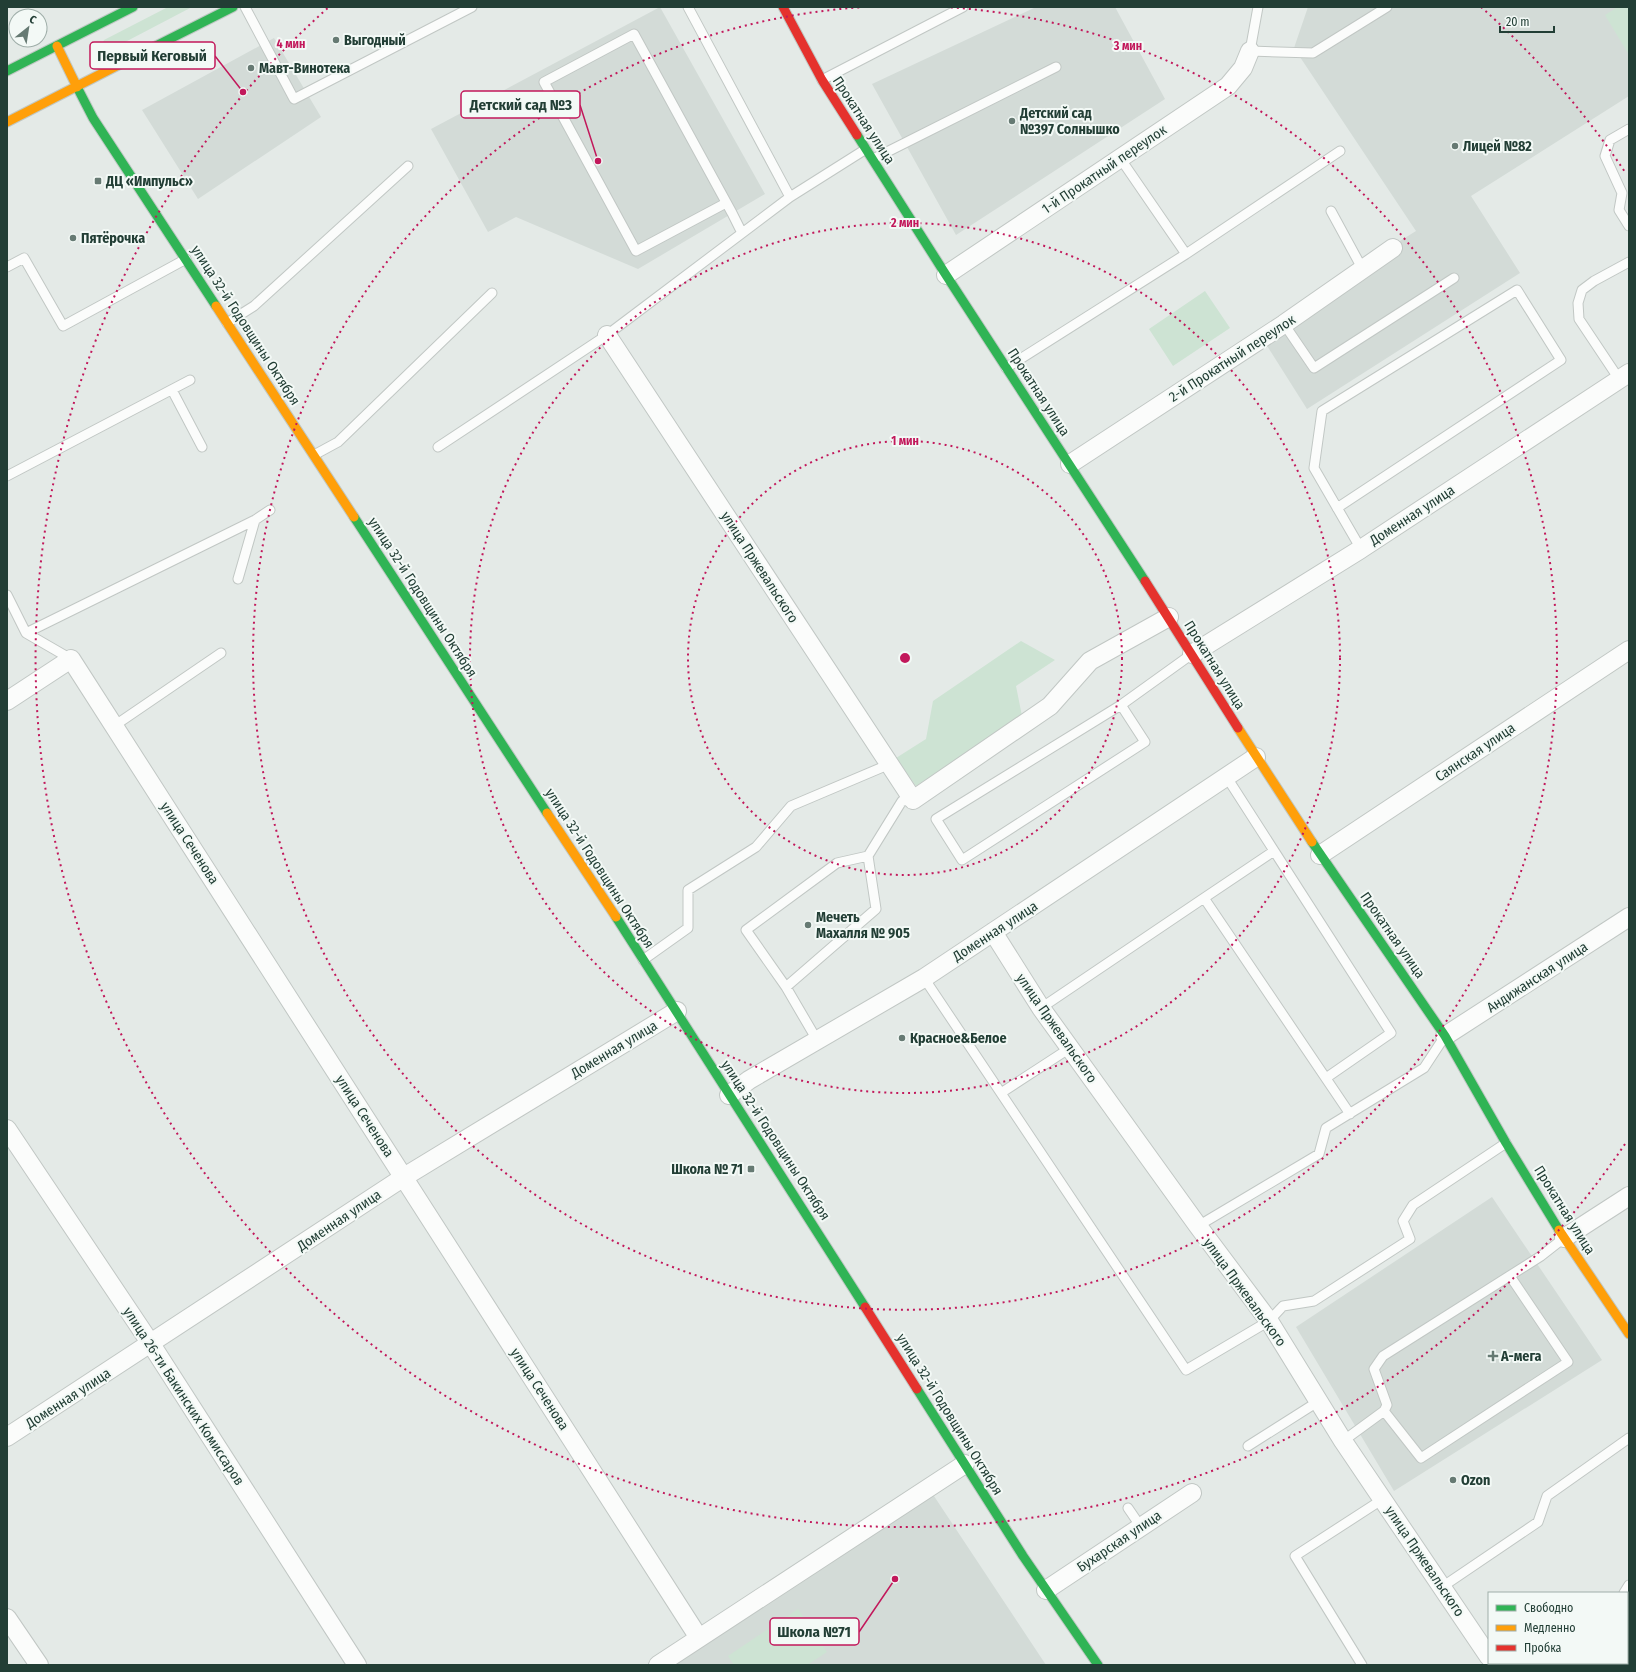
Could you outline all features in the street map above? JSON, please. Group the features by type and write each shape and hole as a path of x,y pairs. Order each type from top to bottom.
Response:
{"main road":[{"path":"7,71 133,7"},
{"path":"7,122 233,7"},
{"name":"Прокатная улица","path":"783,7 822,80 946,275 1169,617 1256,757 1320,854 1445,1036 1506,1143 1564,1238 1629,1334"},
{"name":"улица 32-й Годовщины Октября","path":"57,46 93,118 677,1011 729,1095 1046,1590 1098,1665"}],"street":[{"name":"1-й Прокатный переулок","path":"946,275 1228,86 1243,68 1250,51"},
{"name":"2-й Прокатный переулок","path":"1070,464 1284,324 1362,268 1393,248"},
{"name":"улица Пржевальского","path":"607,335 913,800"},
{"name":"Доменная улица","path":"1192,654 1361,549 1624,376"},
{"path":"913,800 1050,706 1090,661 1169,617"},
{"name":"Саянская улица","path":"1320,854 1629,650"},
{"path":"7,701 71,659"},
{"name":"улица Сеченова","path":"71,659 699,1638"},
{"name":"Доменная улица","path":"729,1095 749,1080 924,978 1256,757"},
{"name":"Андижанская улица","path":"1445,1036 1629,917"},
{"name":"улица Пржевальского","path":"993,932 1041,1008 1198,1226 1269,1321 1343,1441 1488,1656"},
{"name":"Доменная улица","path":"7,1438 404,1177 677,1011"},
{"name":"улица 26-ти Бакинских Комиссаров","path":"7,1129 151,1344 357,1665"},
{"path":"1564,1238 1629,1196"},
{"path":"658,1665 965,1464"},
{"name":"Бухарская улица","path":"1046,1590 1192,1493"},
{"path":"7,1618 39,1665"}],"lane":[{"path":"244,7 294,99 472,7"},
{"path":"688,7 790,197"},
{"path":"822,80 963,7"},
{"path":"1258,7 1250,51 1313,53 1387,7"},
{"path":"726,203 636,251 544,82 634,34 726,203 742,233"},
{"path":"873,160 1056,66"},
{"path":"1629,129 1610,140 1605,156 1622,193 1619,210 1629,226"},
{"path":"438,447 607,335 790,197 866,149"},
{"path":"1006,368 1186,254 1340,150"},
{"path":"1120,158 1186,254"},
{"path":"227,323 254,306 408,166"},
{"path":"1331,212 1362,268"},
{"path":"7,267 24,258 63,326 186,259"},
{"path":"1624,376 1579,319 1578,303 1582,290 1594,281 1629,262"},
{"path":"1284,324 1314,368 1454,278"},
{"path":"1337,508 1560,360 1517,290 1322,411 1314,468 1337,508 1361,549"},
{"path":"314,455 338,442 492,293"},
{"path":"7,476 190,380"},
{"path":"172,390 202,447"},
{"path":"26,633 255,520 270,510"},
{"path":"238,579 255,520"},
{"path":"7,595 26,633 71,659"},
{"path":"114,726 220,653"},
{"path":"1121,705 1145,742 962,860 936,819 1121,705 1192,654"},
{"path":"643,960 688,928 688,890 756,847 791,806 890,764"},
{"path":"1226,776 1391,1033 1326,1078"},
{"path":"786,987 876,909 868,856 902,800 913,800"},
{"path":"1041,1008 1274,851"},
{"path":"817,1040 786,987 746,930 837,863 868,856"},
{"path":"1204,898 1350,1114"},
{"path":"924,978 1186,1370 1269,1321 1283,1306 1314,1301 1410,1239 1403,1221 1413,1205 1506,1143"},
{"path":"1198,1226 1319,1154 1326,1128 1424,1068 1445,1036"},
{"path":"1001,1093 1070,1048"},
{"path":"1343,1441 1384,1411 1387,1405 1374,1369 1383,1356 1541,1256 1564,1238"},
{"path":"1384,1411 1421,1458 1568,1362 1510,1276"},
{"path":"1248,1446 1319,1401"},
{"path":"1442,1587 1538,1522 1547,1496 1629,1438"},
{"path":"1362,1665 1295,1556 1383,1499"},
{"path":"1128,1508 1141,1527"}],"shaded area":[{"path":"660,7 765,194 638,269 516,217 488,232 431,129"},
{"name":"Детский сад №397 Солнышко","path":"1036,7 1115,7 1165,99 956,235 872,84"},
{"name":"Лицей №82","path":"1308,7 1629,7 1629,96 1471,196 1520,273 1307,409 1257,330 1416,231 1294,48"},
{"path":"274,38 321,117 198,199 142,110"},
{"path":"1492,1197 1602,1360 1394,1491 1296,1327"},
{"path":"932,1493 1046,1665 671,1665"}],"green space":[{"path":"168,7 192,7 108,51 99,50 104,40"},
{"path":"1618,7 1629,7 1629,55 1605,15"},
{"path":"1205,291 1230,328 1173,366 1149,329"},
{"path":"1021,641 1055,660 1016,686 1022,716 916,786 896,758 926,739 933,701"},
{"path":"798,1609 827,1652 807,1665 734,1665 728,1656"}],"traffic: fast":[{"path":"7,71 133,7"},
{"path":"136,56 233,7"},
{"path":"77,87 93,118 216,306"},
{"path":"857,135 1145,581"},
{"path":"354,517 547,813"},
{"path":"1312,842 1445,1036 1506,1143 1559,1230"},
{"path":"616,917 865,1307"},
{"path":"917,1389 1023,1556 1098,1665"}],"traffic: slow":[{"path":"57,46 77,87"},
{"path":"7,122 136,56"},
{"path":"216,306 354,517"},
{"path":"1238,728 1312,842"},
{"path":"547,813 616,917"},
{"path":"1559,1230 1629,1334"}],"traffic: jam":[{"path":"783,7 822,80 857,135"},
{"path":"1145,581 1238,728"},
{"path":"865,1307 917,1389"}],"place":[{"name":"Выгодный","path":"336,40"},
{"name":"Мавт-Винотека","path":"251,68"},
{"name":"Первый Кеговый","path":"243,92"},
{"name":"Детский сад №397 Солнышко","path":"1012,121"},
{"name":"Лицей №82","path":"1455,146"},
{"name":"Детский сад №3","path":"598,161"},
{"name":"ДЦ «Импульс»","path":"98,181"},
{"name":"Пятёрочка","path":"73,238"},
{"name":"Мечеть Махалля № 905","path":"808,925"},
{"name":"Красное&Белое","path":"902,1038"},
{"name":"Школа № 71","path":"751,1169"},
{"name":"А-мега","path":"1493,1356"},
{"name":"Ozon","path":"1453,1480"},
{"name":"Школа №71","path":"895,1579"}]}
